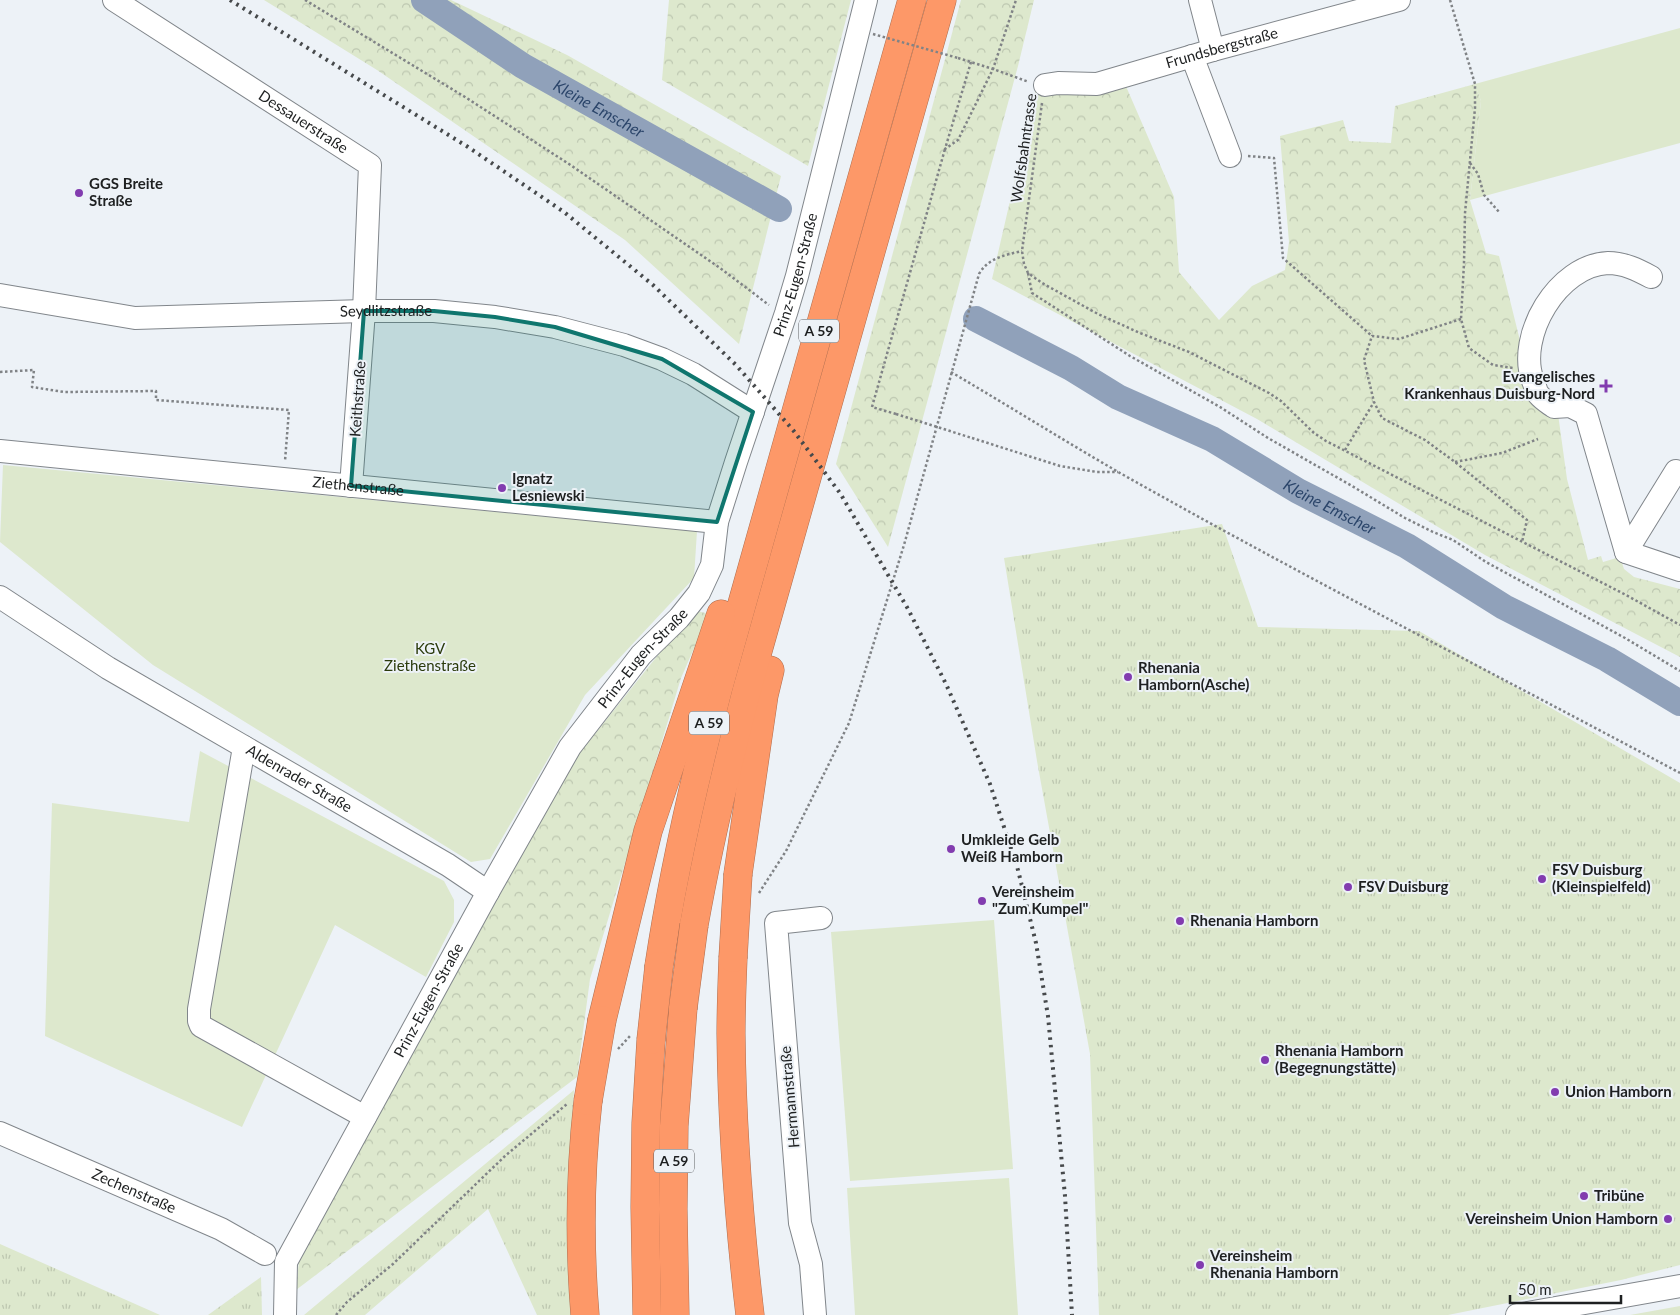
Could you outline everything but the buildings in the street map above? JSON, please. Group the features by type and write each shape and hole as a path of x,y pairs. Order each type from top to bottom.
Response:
{"highway":[{"name":"A 59","path":"647,1315 645,1188 646,1123 651,1040 659,966 678,854 694,781 740,608 912,0"},
{"name":"A 59","path":"675,1315 674,1126 683,1008 694,925 706,858 722,786 765,623 942,0"},
{"path":"585,1315 580,1220 584,1143 588,1101 602,1020 648,832 724,604 775,484"},
{"path":"750,1315 737,1191 733,1106 731,1032 738,874 764,695 781,619 798,511"}],"street":[{"name":"Dessauerstraße","path":"114,0 370,165 364,311"},
{"name":"Prinz-Eugen-Straße","path":"285,1315 286,1262 570,746 642,655 679,618 699,593 712,565 717,522 786,313 815,208 866,0"},
{"path":"1200,0 1213,50"},
{"name":"Frundsbergstraße","path":"1045,85 1058,83 1096,84 1213,50 1399,0"},
{"path":"1192,56 1230,156"},
{"path":"1626,552 1586,414 1570,406 1554,407 1539,395 1529,371 1528,357 1530,340 1539,317 1560,285 1582,269 1608,263 1631,267 1651,278"},
{"name":"Seydlitzstraße","path":"0,295 135,318 364,311 434,311 495,317 555,327 624,345 662,359 693,374 753,412"},
{"name":"Keithstraße","path":"351,486 364,311"},
{"name":"Ziethenstraße","path":"0,451 717,522"},
{"path":"1626,552 1676,471"},
{"path":"1626,552 1680,570"},
{"name":"Aldenrader Straße","path":"0,582 36,608 108,668"},
{"name":"Aldenrader Straße","path":"0,597 108,668 448,865 488,892"},
{"path":"244,747 199,1009 199,1021 201,1026 365,1117"},
{"name":"Hermannstraße","path":"815,1315 811,1264 800,1223 776,923 821,918"},
{"name":"Zechenstraße","path":"0,1133 221,1229 265,1254"},
{"path":"1517,1315 1680,1286"}],"path":[{"path":"305,0 465,96 525,135 712,263 766,304 786,313"},
{"path":"945,150 958,140 993,69 1016,0"},
{"path":"1450,0 1475,84 1475,108 1465,214 1461,319 1468,348 1493,365 1529,371"},
{"name":"Wolfsbahntrasse","path":"873,34 971,62 1033,84 1045,85 1022,251 1028,273"},
{"path":"971,62 872,407 1060,466 1097,472 1118,472"},
{"path":"1230,156 1274,158 1283,258 1372,336 1399,339 1461,319"},
{"path":"1470,163 1478,174 1484,195 1499,212"},
{"path":"1028,273 1042,283 1098,314 1189,352 1269,393 1281,401 1314,433 1326,441 1626,595 1680,625"},
{"path":"1028,273 1032,293 1130,356 1220,406 1268,438 1405,518 1454,540 1486,562 1680,670"},
{"path":"1372,336 1364,360 1374,402 1382,418 1425,440 1526,520 1522,542"},
{"path":"0,372 34,370 32,387 64,392 156,391 156,400 290,410 283,479"},
{"path":"951,372 1118,472 1319,582 1680,774"},
{"path":"1345,450 1374,402"},
{"path":"1455,462 1502,453 1538,439"}],"highlighted area":[{"path":"364,311 434,311 495,317 555,327 662,359 753,412 717,522 351,486"}],"green space":[{"path":"264,0 451,0 567,55 781,176 739,344 625,240 377,70"},
{"path":"669,0 851,0 808,166 662,80"},
{"path":"961,0 1034,0 1018,66 888,547 836,464"},
{"path":"1680,28 1680,143 1470,200 1481,101 1475,84"},
{"path":"1125,84 1174,197 1179,272 1219,320 1252,286 1285,270 1289,242 1280,136 1343,120 1349,141 1391,143 1395,106 1475,84 1481,101 1470,200 1486,253 1499,256 1537,409 1547,416 1558,414 1567,479 1588,560 1601,556 1603,562 1620,557 1624,569 1634,577 1680,589 1680,657 1485,555 1257,419 992,279 1036,88"},
{"name":"KGV Ziethenstraße","path":"3,465 697,531 694,578 585,695 490,859 471,862 153,665 0,542"},
{"path":"1222,524 1258,627 1419,631 1680,783 1680,1265 1621,1280 1448,1315 1099,1315 1090,1054 1037,761 1004,558"},
{"path":"694,610 709,614 681,678 590,979 577,1077 296,1290 299,1261 446,991 578,755"},
{"path":"200,751 444,881 454,900 454,922 426,977 335,925 242,1127 45,1036 52,803 189,822"},
{"path":"994,920 1013,1169 850,1181 831,932"},
{"path":"574,1090 568,1188 575,1315 537,1315 488,1209 365,1315 304,1315"},
{"path":"1009,1178 1018,1315 855,1315 847,1188"},
{"path":"0,1244 160,1315 0,1315"},
{"path":"261,1277 262,1315 208,1315"},
{"path":"1680,1306 1680,1315 1630,1315"}],"waterway":[{"name":"Kleine Emscher","path":"424,0 523,66 779,209"},
{"name":"Kleine Emscher","path":"976,319 1071,368 1118,397 1212,439 1298,491 1407,546 1504,607 1607,659 1680,703"}],"railway":[{"path":"230,0 468,147 564,212 653,285 736,365 793,430 840,493 908,609 946,684 990,784 1018,870 1036,943 1048,1016 1065,1196 1072,1315"}],"place":[{"name":"GGS Breite Straße","path":"79,193"},
{"name":"Evangelisches Krankenhaus Duisburg-Nord","path":"1606,386"},
{"name":"Ignatz Lesniewski","path":"502,488"},
{"name":"Rhenania Hamborn(Asche)","path":"1128,677"},
{"name":"Umkleide Gelb Weiß Hamborn","path":"951,849"},
{"name":"FSV Duisburg (Kleinspielfeld)","path":"1542,879"},
{"name":"FSV Duisburg","path":"1348,887"},
{"name":"Vereinsheim \"Zum Kumpel\"","path":"982,901"},
{"name":"Rhenania Hamborn","path":"1180,921"},
{"name":"Rhenania Hamborn (Begegnungstätte)","path":"1265,1060"},
{"name":"Union Hamborn","path":"1555,1092"},
{"name":"Tribüne","path":"1584,1196"},
{"name":"Vereinsheim Union Hamborn","path":"1668,1219"},
{"name":"Vereinsheim Rhenania Hamborn","path":"1200,1265"}]}
